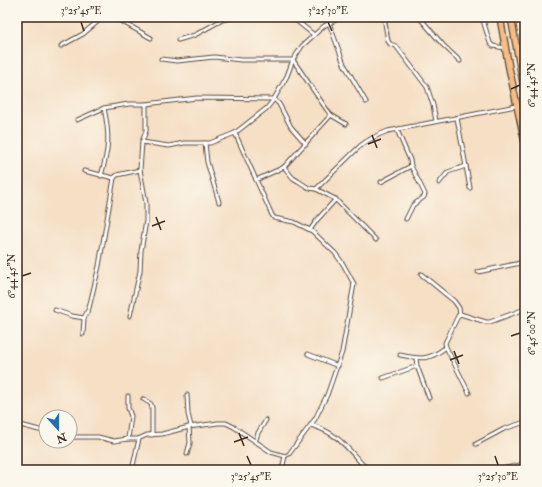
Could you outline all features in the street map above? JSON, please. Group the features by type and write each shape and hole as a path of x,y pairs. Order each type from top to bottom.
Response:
{"highway":[{"path":"500,17 516,106 525,143"},
{"path":"510,17 525,94"}],"street":[{"path":"61,46 82,34 103,17"},
{"path":"114,17 151,38"},
{"path":"178,40 194,35 222,20 236,17"},
{"path":"292,17 314,35"},
{"path":"142,142 169,146 184,143 205,143 218,141 235,133 267,108 274,99 287,76 293,60 302,46 329,23 341,17"},
{"path":"384,17 388,41 390,44 396,46 427,87 433,105 436,122"},
{"path":"420,17 443,44 460,60"},
{"path":"482,17 490,43 493,46 505,48"},
{"path":"329,23 344,64 366,102"},
{"path":"162,59 177,61 214,58 241,60 293,60"},
{"path":"293,60 321,103 331,115 346,124"},
{"path":"77,120 104,108 129,104 146,104 197,98 274,99 279,104 292,127 306,144"},
{"path":"130,316 140,271 146,221 146,203 140,170 142,142 146,131 146,104"},
{"path":"316,189 374,136 516,106"},
{"path":"101,176 109,142 108,126 104,108"},
{"path":"256,180 284,167 331,115"},
{"path":"457,118 470,188"},
{"path":"397,130 410,160 411,166 425,194 424,197 413,205 406,219"},
{"path":"235,133 274,218 294,222 310,230 335,253 354,284 342,352 327,395 311,425 289,454 285,456 282,470"},
{"path":"205,143 207,162 219,202"},
{"path":"381,182 411,166"},
{"path":"439,183 448,172 466,166"},
{"path":"284,167 293,178 309,188 326,193 336,200 376,240"},
{"path":"83,334 84,318 89,308 99,266 114,178 117,174 140,170"},
{"path":"84,171 114,178"},
{"path":"310,230 317,220 336,200"},
{"path":"478,272 525,262"},
{"path":"421,274 454,301 459,308 460,314 445,343 469,393"},
{"path":"460,314 490,322 525,309"},
{"path":"55,310 72,316 84,318"},
{"path":"400,355 423,359 433,357 446,347"},
{"path":"308,354 338,366"},
{"path":"416,358 417,366 429,398"},
{"path":"383,378 399,371 417,366"},
{"path":"187,395 190,426 189,448 187,454"},
{"path":"128,396 128,408 131,416 128,439"},
{"path":"143,399 147,401 152,408 152,435"},
{"path":"255,442 258,433 266,420"},
{"path":"476,444 504,429 525,422"},
{"path":"78,437 98,437 114,441 139,439 145,436 162,434 190,426 212,423 226,424 245,433 255,442 271,452 285,456"},
{"path":"17,424 38,430"},
{"path":"311,425 320,428 340,440 366,467 390,470"},
{"path":"132,470 139,439"},
{"path":"496,470 525,464"}]}
